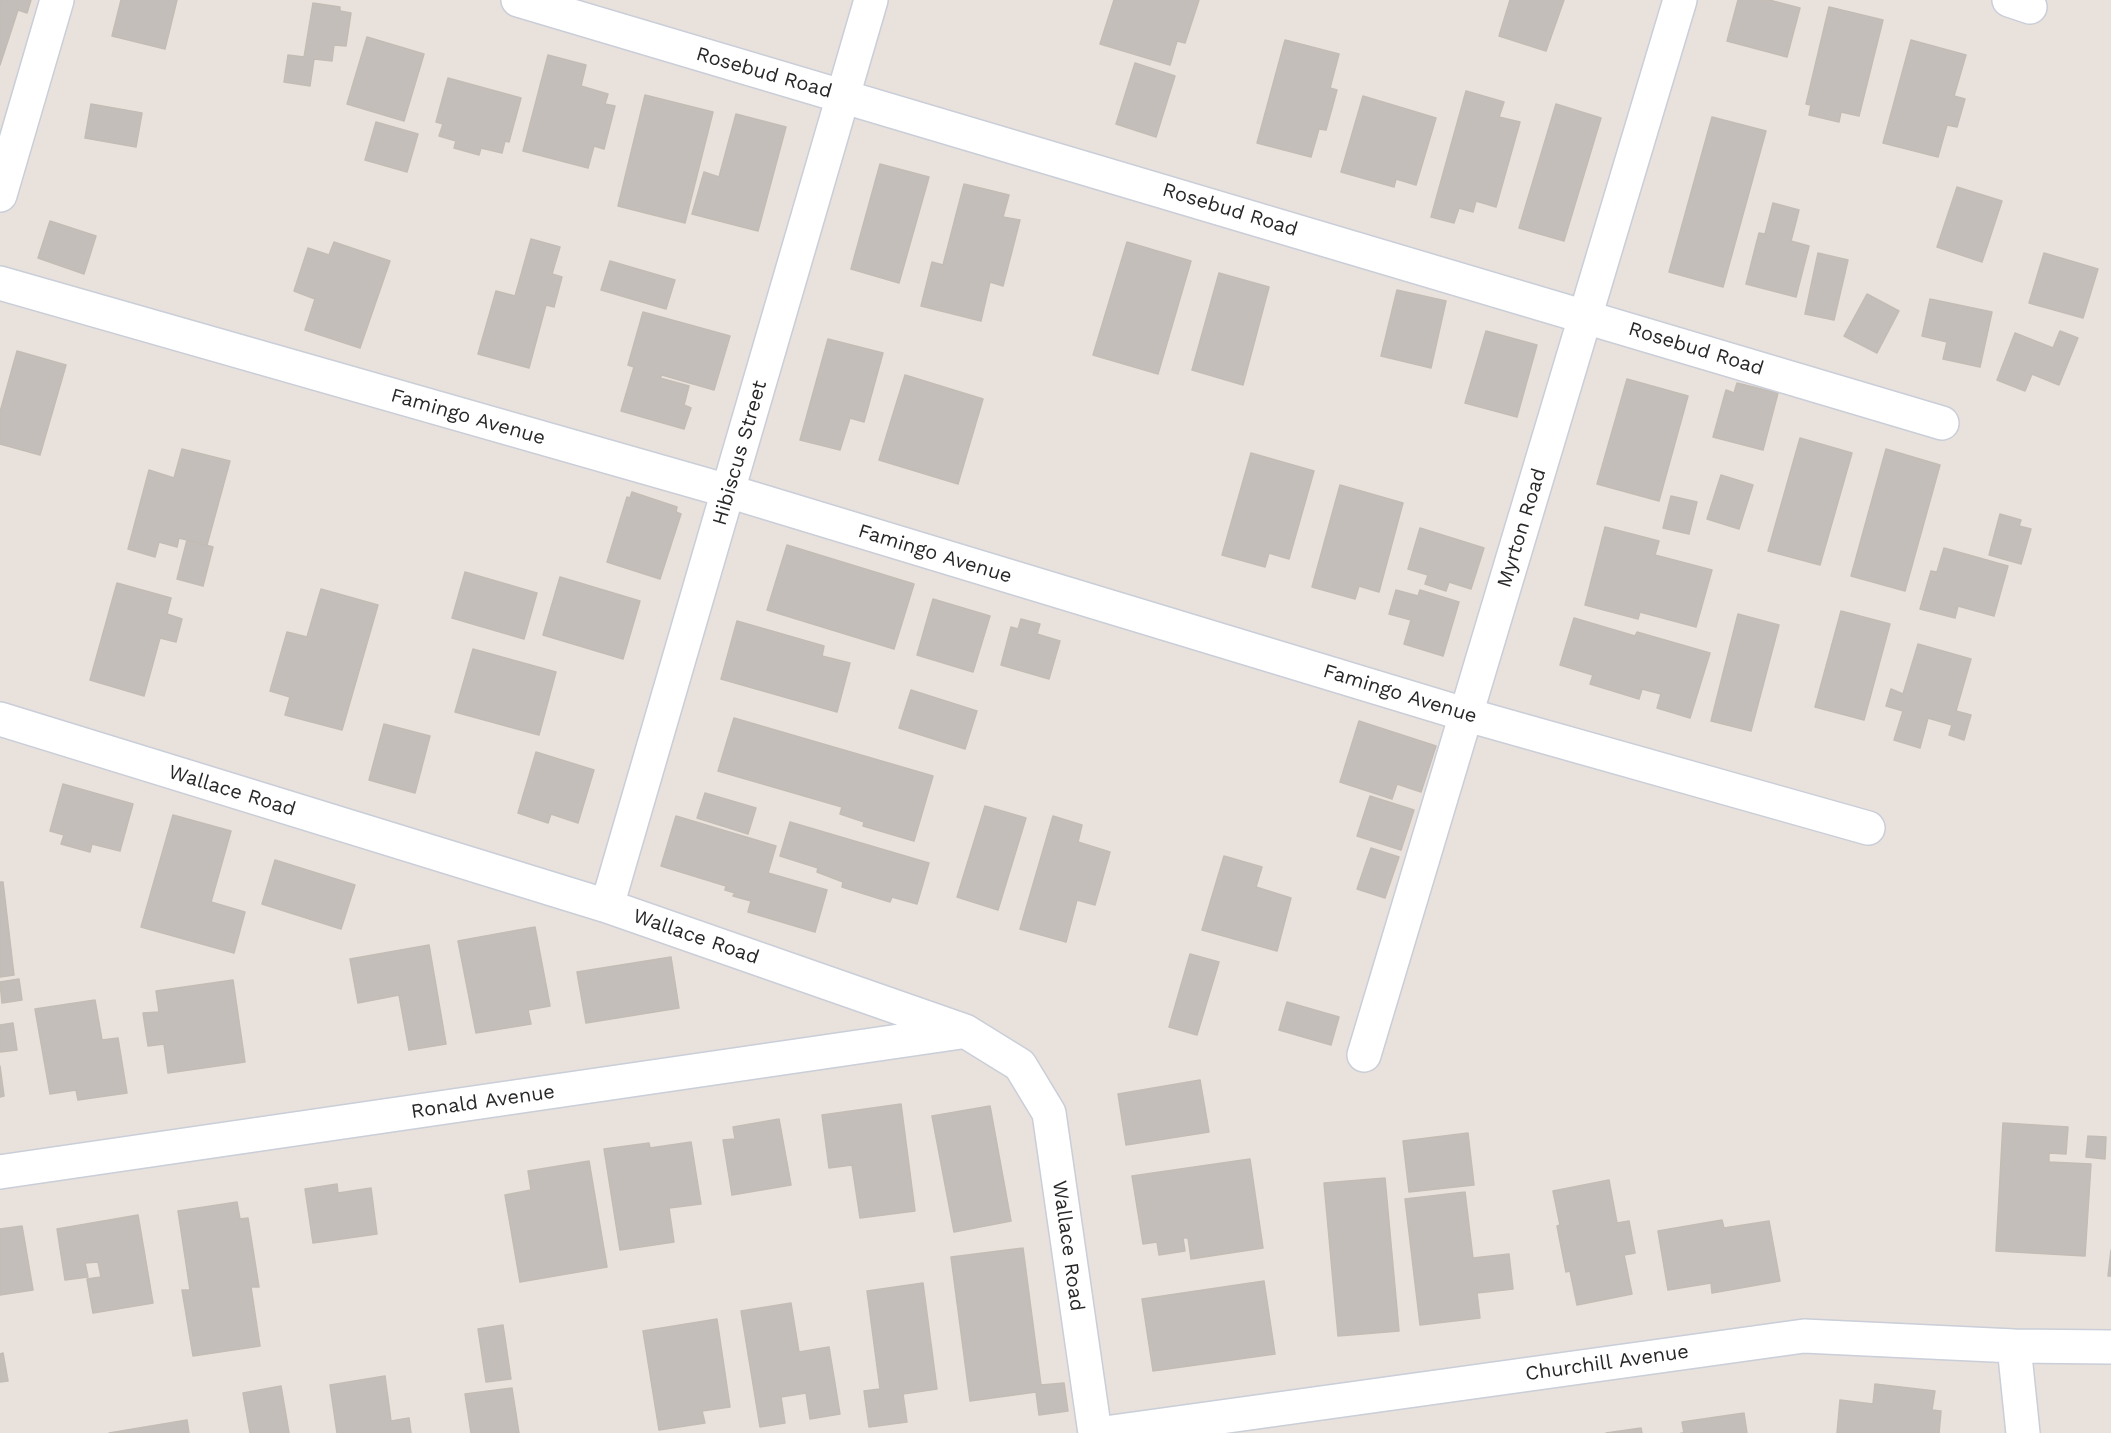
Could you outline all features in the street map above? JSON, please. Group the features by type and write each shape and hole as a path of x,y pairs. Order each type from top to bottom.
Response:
{"street":[{"path":"0,195 57,0"},
{"name":"Rosebud Road","path":"518,0 1942,423"},
{"name":"Hibiscus Street","path":"607,906 871,0"},
{"name":"Myrton Road","path":"1364,1055 1464,714 1587,316 1680,0"},
{"name":"Famingo Avenue","path":"0,283 728,491 1464,714 1868,828"},
{"name":"Wallace Road","path":"0,719 607,906 965,1031 1020,1065 1049,1113 1095,1433"},
{"name":"Ronald Avenue","path":"0,1172 965,1031"},
{"name":"Churchill Avenue","path":"1105,1433 1804,1336 2014,1346 2111,1347"},
{"path":"2014,1346 2023,1433"}],"building":[{"path":"0,0 31,0 27,13 18,10 0,65"},
{"path":"121,0 177,0 165,49 112,36"},
{"path":"1114,0 1199,0 1185,43 1177,41 1170,65 1100,44"},
{"path":"1510,0 1564,0 1546,51 1499,36"},
{"path":"1738,0 1769,0 1800,8 1787,57 1727,41"},
{"path":"313,3 340,7 340,11 351,13 346,46 334,45 332,61 314,59 310,86 284,82 288,55 304,57"},
{"path":"1829,7 1883,20 1859,116 1841,112 1839,122 1809,115 1811,105 1806,104"},
{"path":"367,37 424,54 404,121 347,104"},
{"path":"1285,40 1339,54 1330,88 1337,90 1326,130 1319,129 1311,157 1257,143"},
{"path":"1911,40 1966,55 1954,96 1965,99 1957,127 1947,125 1938,157 1883,143"},
{"path":"548,55 586,65 581,86 608,94 605,104 615,106 604,149 594,146 588,168 523,151"},
{"path":"1135,63 1175,76 1156,137 1116,124"},
{"path":"448,78 521,98 509,142 505,141 502,153 481,148 479,155 454,148 456,141 439,136 443,124 436,122"},
{"path":"1466,91 1504,102 1499,117 1520,122 1496,207 1476,201 1473,212 1459,208 1454,223 1431,217"},
{"path":"645,95 713,112 685,223 618,206"},
{"path":"1363,96 1436,118 1416,185 1396,179 1394,187 1341,172"},
{"path":"91,104 142,113 136,147 85,138"},
{"path":"1556,104 1601,118 1564,241 1519,228"},
{"path":"736,114 786,127 758,231 692,214 704,172 719,177"},
{"path":"1712,117 1766,131 1723,287 1669,272"},
{"path":"376,122 418,134 407,172 365,160"},
{"path":"880,164 929,177 899,283 851,269"},
{"path":"964,184 1009,195 1003,217 1020,220 1003,286 990,282 981,321 921,306 932,262 943,265"},
{"path":"1957,187 2002,201 1982,262 1937,247"},
{"path":"1773,203 1799,210 1791,241 1809,246 1796,297 1746,284 1759,233 1765,234"},
{"path":"50,221 96,236 84,274 38,258"},
{"path":"531,239 560,247 552,274 562,277 554,307 546,305 529,368 478,354 496,291 515,296"},
{"path":"334,242 390,261 360,348 305,330 315,299 294,291 308,248 329,255"},
{"path":"1127,242 1191,261 1158,374 1093,355"},
{"path":"1818,253 1848,260 1834,320 1805,314"},
{"path":"2044,253 2098,269 2083,318 2029,303"},
{"path":"610,261 675,280 666,309 601,290"},
{"path":"1219,273 1269,287 1243,385 1192,370"},
{"path":"1397,290 1446,301 1431,368 1381,356"},
{"path":"1867,294 1899,311 1877,353 1844,336"},
{"path":"1930,299 1992,312 1980,367 1943,359 1947,342 1922,336"},
{"path":"643,312 730,336 714,390 662,375 660,378 689,386 684,405 691,408 684,429 621,411 634,367 628,365"},
{"path":"1486,331 1537,345 1517,417 1465,403"},
{"path":"2060,331 2078,338 2059,385 2032,374 2025,391 1997,380 2015,333 2053,348"},
{"path":"828,339 883,353 864,422 850,418 840,450 800,440"},
{"path":"17,351 66,365 40,455 0,444 0,412"},
{"path":"905,375 983,399 958,484 879,460"},
{"path":"1627,379 1688,396 1659,501 1597,484"},
{"path":"1737,383 1778,393 1763,450 1713,437 1726,390 1734,393"},
{"path":"1800,438 1852,453 1820,565 1768,551"},
{"path":"182,449 230,461 207,545 179,538 177,547 159,542 155,557 128,549 149,470 174,478"},
{"path":"1886,449 1940,465 1905,591 1851,576"},
{"path":"1251,453 1314,471 1289,559 1269,553 1265,567 1222,555"},
{"path":"1721,475 1753,485 1739,529 1707,519"},
{"path":"1340,485 1403,503 1379,592 1359,586 1355,599 1312,587"},
{"path":"632,492 677,507 676,512 681,514 660,579 607,562 627,497 630,498"},
{"path":"1671,496 1697,502 1689,534 1663,528"},
{"path":"2000,514 2021,520 2019,526 2031,529 2021,564 1989,555"},
{"path":"1605,527 1659,541 1655,555 1712,570 1696,627 1640,612 1638,619 1585,605"},
{"path":"1420,528 1484,548 1471,589 1449,582 1446,591 1425,584 1428,575 1408,569"},
{"path":"187,540 213,547 203,586 177,579"},
{"path":"787,545 914,584 894,649 767,610"},
{"path":"1944,548 2008,566 1994,616 1958,606 1955,618 1920,609 1931,571 1937,572"},
{"path":"465,572 537,593 524,639 452,618"},
{"path":"560,577 640,601 623,659 543,635"},
{"path":"117,583 171,598 167,614 182,619 176,642 160,638 144,696 90,680"},
{"path":"321,589 378,605 342,730 285,715 290,697 270,691 287,632 307,637"},
{"path":"1396,590 1418,596 1420,590 1459,602 1443,656 1404,644 1411,620 1389,614"},
{"path":"933,599 990,616 973,672 917,655"},
{"path":"1841,611 1890,624 1864,720 1815,707"},
{"path":"1738,614 1779,625 1751,731 1711,721"},
{"path":"1574,618 1635,636 1637,632 1710,653 1690,718 1657,708 1661,694 1642,689 1639,699 1590,684 1593,675 1560,665"},
{"path":"1021,619 1040,624 1037,634 1060,641 1049,679 1001,665 1011,627 1018,629"},
{"path":"737,621 824,646 822,656 850,663 837,712 721,679"},
{"path":"1918,644 1971,659 1956,711 1971,715 1964,740 1949,735 1952,725 1928,718 1920,748 1894,740 1903,711 1886,706 1891,689 1903,694"},
{"path":"473,649 556,672 539,735 455,712"},
{"path":"911,690 977,711 965,749 899,728"},
{"path":"734,718 933,776 914,841 863,826 864,822 840,814 842,807 718,771"},
{"path":"1359,721 1436,746 1421,792 1397,784 1392,799 1340,782"},
{"path":"384,724 430,736 415,793 369,780"},
{"path":"536,752 594,770 578,823 551,814 548,823 518,813"},
{"path":"63,784 133,804 120,851 92,844 90,852 61,844 64,835 50,831"},
{"path":"705,793 756,808 748,834 697,818"},
{"path":"1370,796 1414,810 1401,850 1357,836"},
{"path":"985,806 1026,818 998,910 957,897"},
{"path":"173,815 231,831 211,902 245,912 234,953 141,927"},
{"path":"676,816 776,846 768,873 827,890 815,932 748,912 751,901 733,896 735,893 725,890 726,886 661,866"},
{"path":"1053,816 1082,825 1078,842 1110,852 1095,905 1077,900 1066,942 1020,929"},
{"path":"790,822 929,863 917,904 892,897 890,902 842,887 843,882 817,872 818,868 780,856"},
{"path":"1371,848 1399,857 1385,898 1357,889"},
{"path":"1224,856 1262,867 1256,887 1291,898 1277,951 1202,930"},
{"path":"275,860 355,885 341,929 262,904"},
{"path":"0,882 3,882 14,975 0,977"},
{"path":"535,927 550,1006 528,1010 531,1024 476,1033 458,941"},
{"path":"429,945 446,1044 409,1050 399,995 358,1003 350,959"},
{"path":"1190,954 1219,962 1197,1035 1169,1027"},
{"path":"671,957 679,1008 586,1023 577,972"},
{"path":"19,979 22,1000 2,1003 0,982"},
{"path":"233,980 245,1062 168,1073 164,1044 148,1046 143,1013 159,1012 156,991"},
{"path":"95,1000 102,1040 118,1038 127,1093 78,1100 76,1090 50,1094 35,1009"},
{"path":"1287,1002 1339,1017 1331,1045 1279,1030"},
{"path":"13,1023 17,1050 0,1052 0,1025"},
{"path":"0,1066 4,1096 0,1097"},
{"path":"1200,1080 1209,1132 1126,1145 1118,1094"},
{"path":"901,1104 915,1211 860,1218 852,1165 829,1168 822,1115"},
{"path":"990,1106 1011,1221 954,1232 932,1116"},
{"path":"779,1119 791,1185 732,1195 723,1140 735,1139 733,1127"},
{"path":"2003,1123 2068,1127 2066,1154 2049,1153 2049,1162 2091,1164 2085,1256 1996,1251"},
{"path":"1468,1133 1474,1185 1409,1192 1403,1141"},
{"path":"2088,1136 2106,1137 2105,1159 2086,1157"},
{"path":"691,1142 701,1204 669,1208 674,1242 620,1250 604,1149 649,1143 650,1148"},
{"path":"1250,1159 1263,1248 1191,1259 1188,1238 1183,1238 1185,1251 1159,1255 1157,1242 1143,1244 1132,1176"},
{"path":"589,1161 607,1267 520,1282 505,1195 531,1190 528,1171"},
{"path":"1385,1178 1399,1331 1338,1336 1324,1183"},
{"path":"1609,1180 1617,1223 1629,1221 1635,1253 1624,1255 1632,1294 1577,1305 1570,1271 1566,1272 1553,1191"},
{"path":"337,1184 338,1193 371,1188 377,1234 313,1243 305,1189"},
{"path":"1465,1192 1473,1258 1509,1254 1513,1289 1477,1293 1480,1318 1420,1325 1405,1199"},
{"path":"237,1202 240,1219 248,1218 259,1287 251,1287 260,1346 193,1356 182,1290 190,1290 178,1211"},
{"path":"138,1215 153,1303 93,1313 87,1279 101,1277 98,1262 85,1263 88,1277 65,1280 57,1229"},
{"path":"1722,1220 1724,1228 1769,1221 1780,1281 1712,1293 1711,1283 1668,1290 1658,1231"},
{"path":"22,1226 33,1290 0,1295 0,1229"},
{"path":"1023,1248 1041,1385 1064,1383 1068,1411 1039,1415 1036,1392 970,1401 951,1257"},
{"path":"2111,1250 2111,1276 2108,1276"},
{"path":"1264,1281 1275,1354 1153,1371 1142,1299"},
{"path":"923,1283 937,1389 903,1394 907,1422 869,1427 864,1391 880,1389 867,1291"},
{"path":"791,1303 799,1352 829,1347 840,1414 810,1419 806,1393 781,1397 785,1423 760,1427 741,1311"},
{"path":"717,1319 730,1407 702,1411 705,1423 659,1430 643,1331"},
{"path":"503,1325 511,1379 486,1382 478,1329"},
{"path":"3,1353 8,1381 0,1382 0,1354"},
{"path":"385,1376 391,1421 409,1418 411,1433 337,1433 330,1385"},
{"path":"1875,1384 1935,1391 1932,1410 1941,1411 1939,1433 1837,1433 1840,1400 1873,1404"},
{"path":"281,1386 289,1433 250,1433 243,1393"},
{"path":"512,1388 519,1433 471,1433 465,1394"},
{"path":"1744,1413 1747,1433 1684,1433 1682,1422"},
{"path":"187,1420 189,1433 109,1433"},
{"path":"1641,1428 1642,1433 1606,1433"}]}
